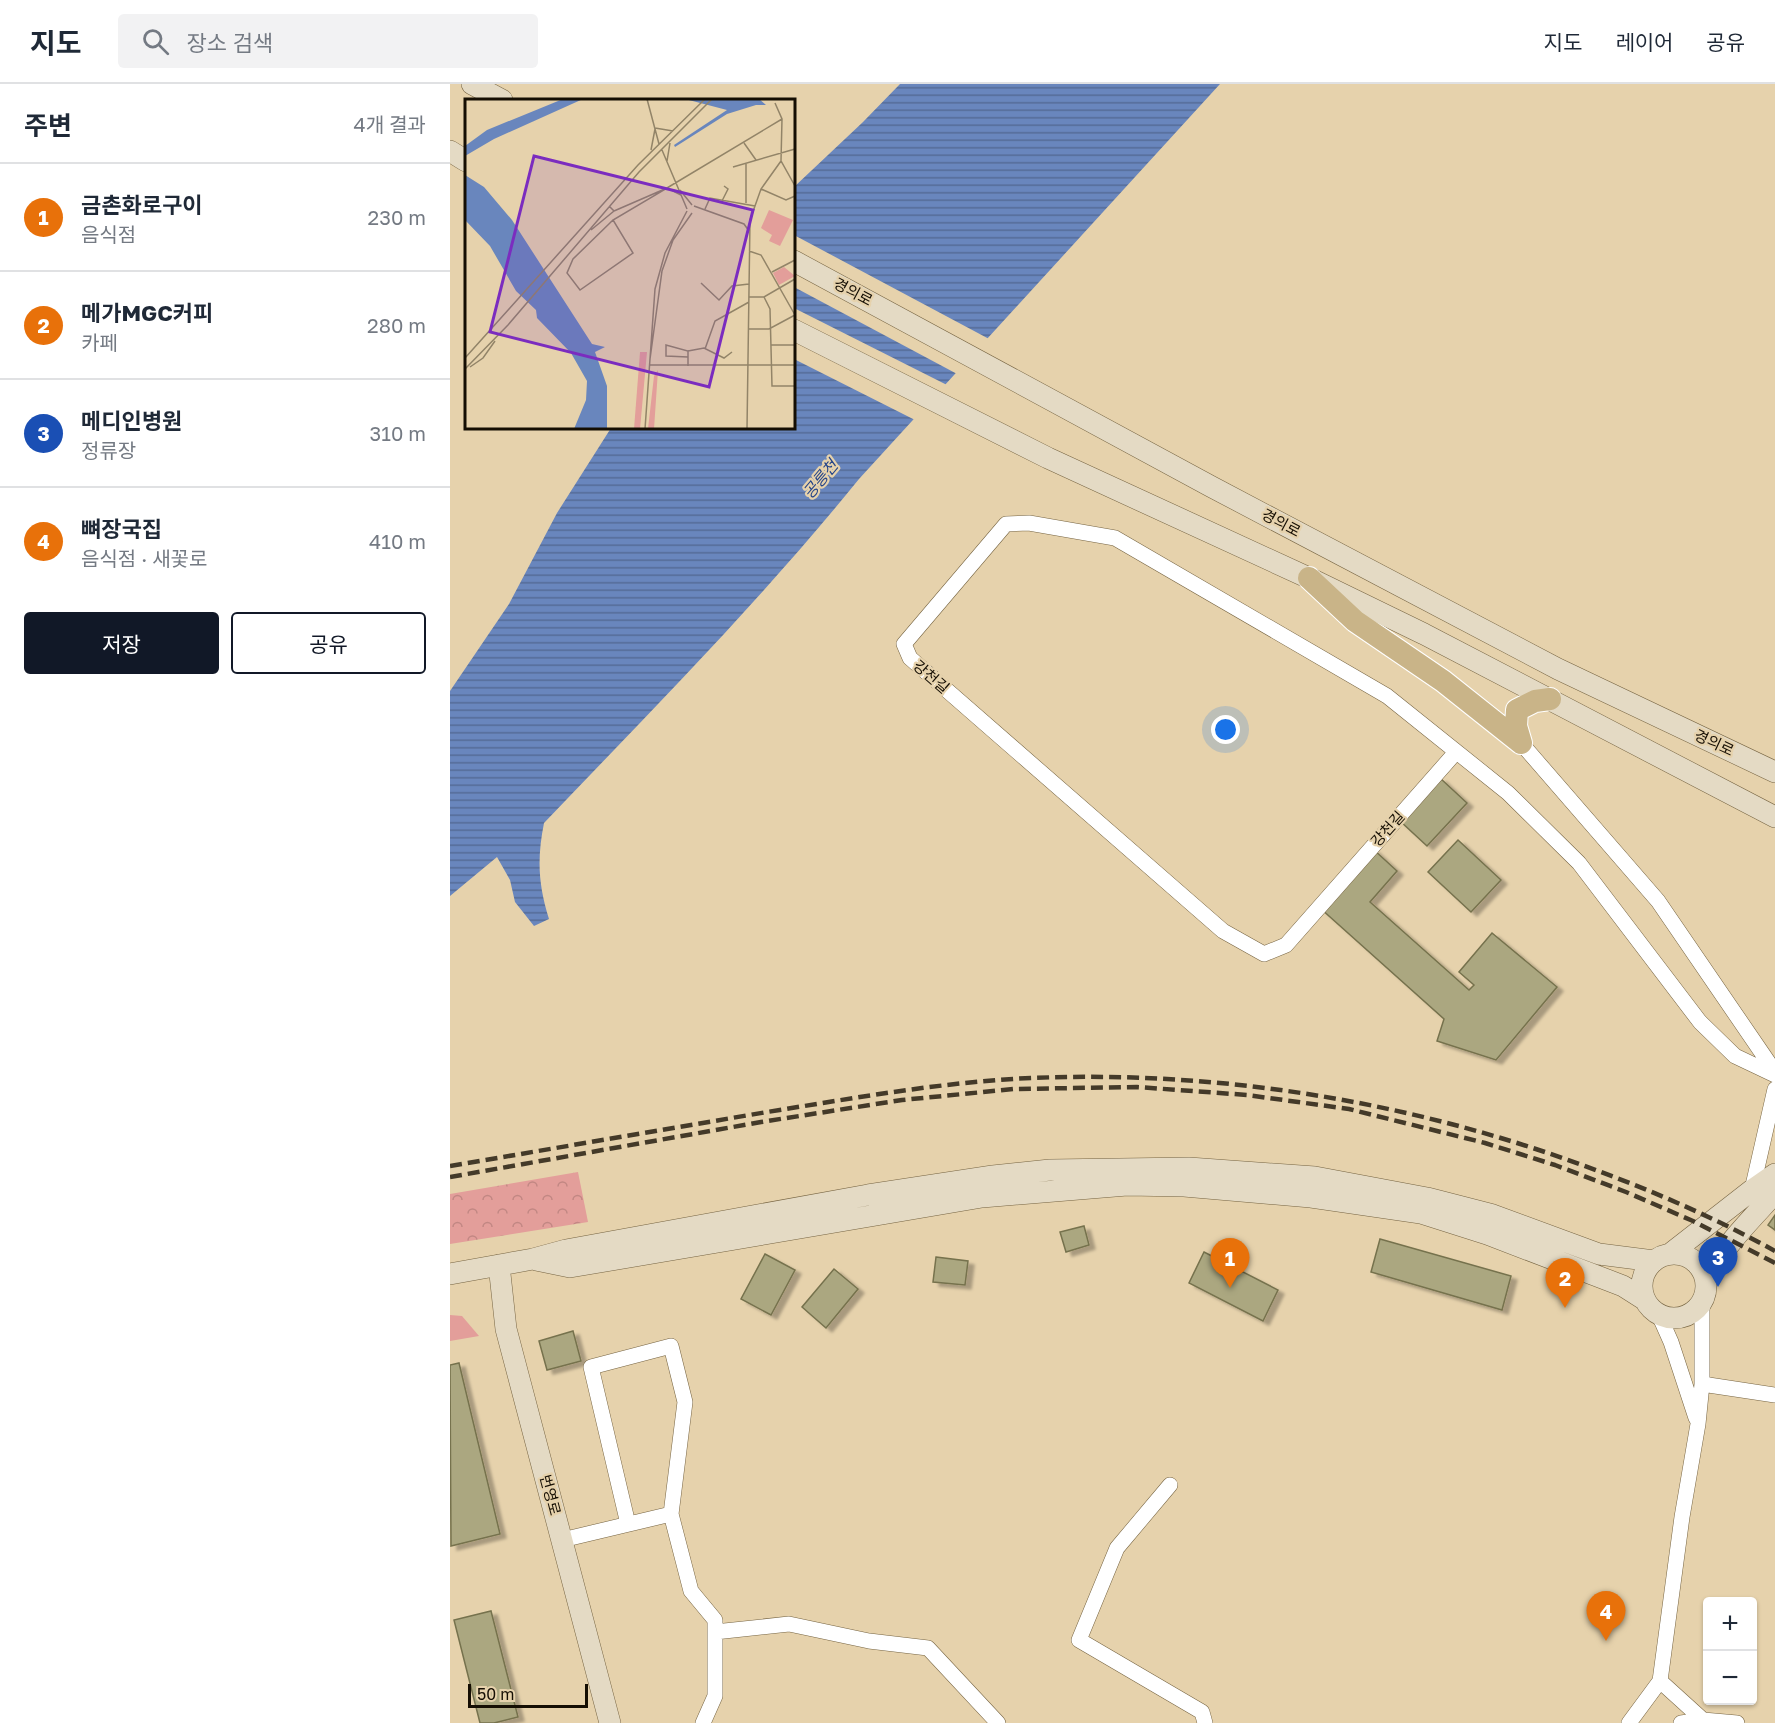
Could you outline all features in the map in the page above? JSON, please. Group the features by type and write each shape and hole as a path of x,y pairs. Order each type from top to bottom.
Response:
{"main road":[{"path":"1309,578 1355,621 1443,681 1521,743"},
{"path":"1521,743 1516,726 1517,711 1534,701 1550,699"}],"street":[{"path":"471,84 500,99"},
{"path":"450,152 465,160"},
{"name":"경의로","path":"795,262 1223,493 1558,669 1775,772"},
{"path":"795,331 1047,458 1424,633 1775,817"},
{"name":"강천길","path":"1456,752 1286,945 1264,954 1223,931 910,658 904,644 1006,524 1029,523 1115,538 1387,696 1508,793 1579,863 1700,1022 1735,1056 1775,1074"},
{"path":"1521,743 1658,901 1775,1074"},
{"path":"1752,1190 1775,1089"},
{"path":"450,1274 532,1259 566,1250 993,1176 1050,1170 1138,1168 1189,1168 1315,1177 1427,1198 1493,1215 1599,1254 1662,1258 1680,1255 1689,1258 1698,1264 1703,1273 1702,1384 1698,1424 1682,1517 1660,1681 1629,1723"},
{"path":"1698,1424 1671,1342 1642,1292 1644,1275 1662,1258 1775,1174"},
{"path":"532,1259 570,1267 871,1214 982,1197 1127,1185 1184,1186 1311,1197 1421,1213 1486,1234 1623,1286 1668,1318 1678,1319 1688,1316 1704,1292 1715,1262 1728,1244 1775,1194"},
{"name":"번영로","path":"499,1265 506,1329 610,1723"},
{"path":"628,1524 591,1366 671,1346 685,1402 670,1514 691,1591 715,1620 715,1696 703,1723"},
{"path":"1702,1384 1775,1395"},
{"path":"1170,1485 1117,1548 1079,1640 1202,1712 1205,1723"},
{"path":"562,1540 670,1514"},
{"path":"715,1632 789,1624 869,1641 928,1648 998,1723"},
{"path":"1660,1681 1707,1721"},
{"path":"1681,1723 1707,1721 1737,1723"}],"green space":[{"path":"578,1172 588,1222 450,1244 450,1194"},
{"path":"450,1315 462,1316 479,1336 450,1341"}],"water":[{"name":"공릉천","path":"900,84 1220,84 859,479 744,611 544,823 540,848 540,871 549,919 534,926 515,902 510,880 497,857 450,896 450,691 509,604 557,513 610,429 795,429 795,186"}],"pier":[{"path":"795,236 991,340 959,375 795,288"},
{"path":"795,309 949,386 917,421 795,360"}],"building":[{"path":"1440,778 1467,803 1427,846 1400,821"},
{"path":"1458,840 1501,880 1471,912 1428,872"},
{"path":"1373,849 1397,871 1370,902 1469,990 1474,985 1459,972 1492,933 1557,987 1496,1060 1437,1041 1444,1019 1320,908"},
{"path":"1775,1215 1775,1230 1768,1225"},
{"path":"1084,1226 1089,1245 1066,1252 1060,1232"},
{"path":"1380,1239 1511,1276 1502,1310 1371,1272"},
{"path":"1204,1252 1278,1290 1263,1321 1189,1283"},
{"path":"765,1254 795,1270 771,1315 741,1299"},
{"path":"936,1257 968,1261 965,1285 933,1282"},
{"path":"834,1269 858,1289 826,1328 802,1307"},
{"path":"573,1331 581,1361 547,1370 539,1341"},
{"path":"459,1363 500,1534 451,1546 450,1365"},
{"path":"491,1611 518,1717 494,1723 480,1723 454,1620"}],"railway":[{"path":"450,1166 767,1112 932,1087 1031,1078 1104,1077 1177,1080 1249,1086 1321,1096 1463,1127 1623,1180 1711,1218 1775,1251"},
{"path":"450,1177 761,1122 902,1100 1014,1089 1137,1087 1247,1095 1349,1109 1485,1143 1555,1165 1626,1192 1693,1221 1775,1263"}],"place":[{"name":"메디인병원","path":"1718,1287"},
{"name":"금촌화로구이","path":"1230,1288"},
{"name":"메가MGC커피","path":"1565,1308"},
{"name":"뼈장국집","path":"1606,1641"}]}
